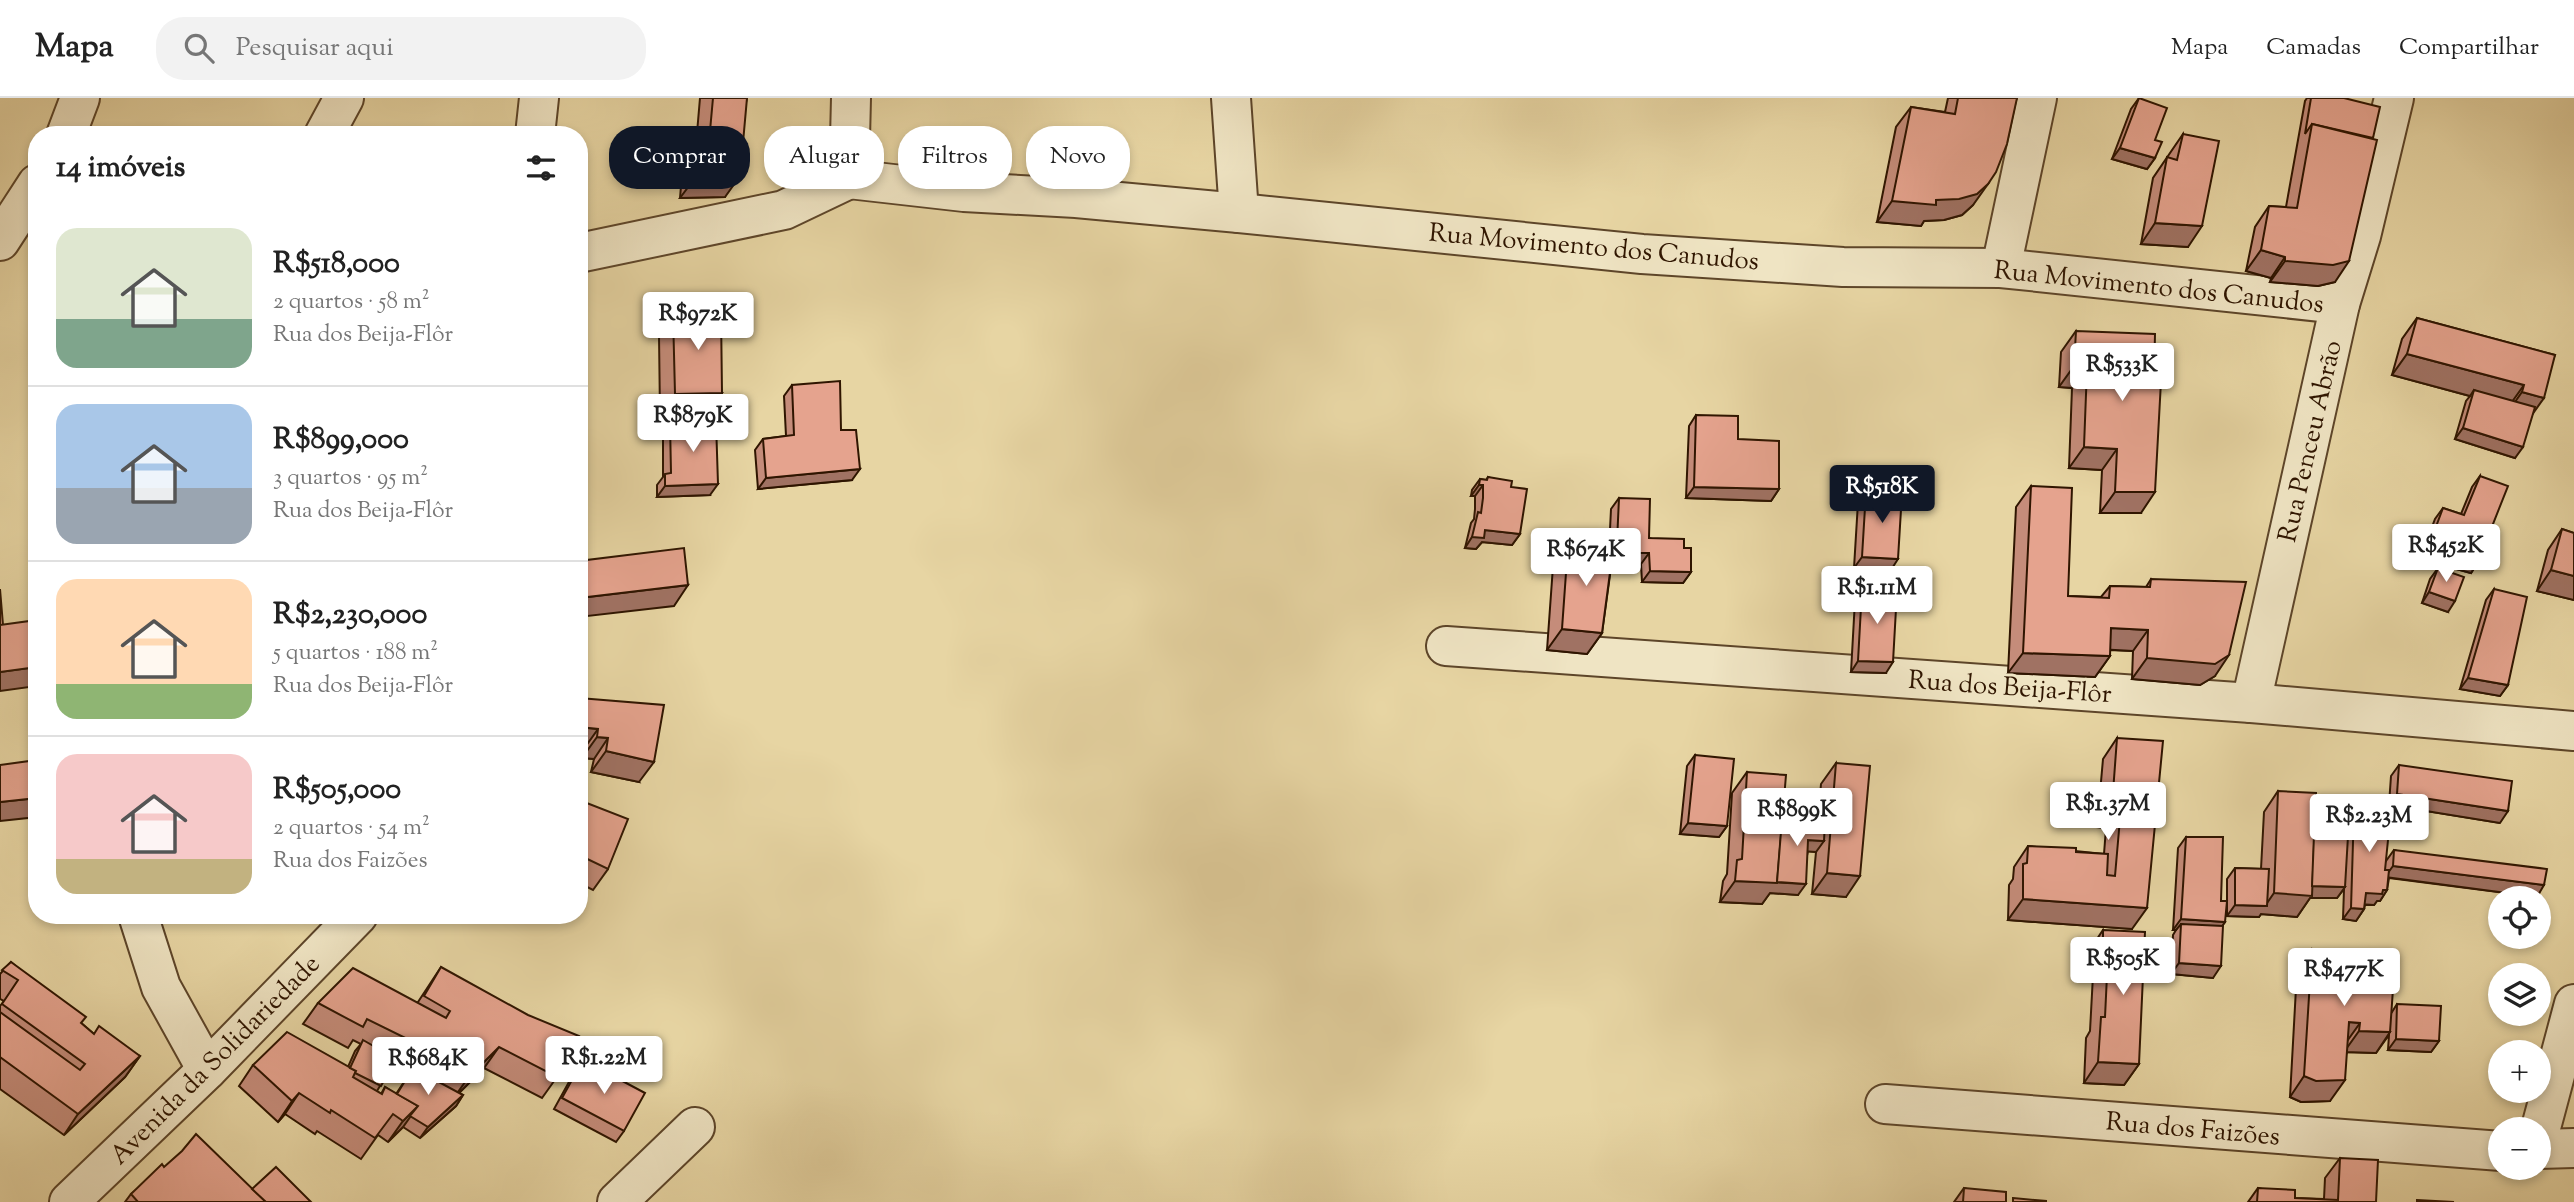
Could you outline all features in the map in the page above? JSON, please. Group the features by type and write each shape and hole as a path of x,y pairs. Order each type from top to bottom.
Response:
{"street":[{"path":"69,126 80,98"},
{"path":"329,126 344,98"},
{"path":"536,126 539,98"},
{"path":"850,126 851,98"},
{"path":"1231,98 1239,213"},
{"path":"2001,268 2037,98"},
{"name":"Rua Penceu Abrão","path":"2250,703 2340,304 2361,236 2394,98"},
{"name":"Rua Movimento dos Canudos","path":"884,183 964,192 1076,198 1239,213 1642,254 1843,267 2001,268 2340,304"},
{"path":"588,251 784,210 828,189"},
{"path":"0,241 28,198"},
{"name":"Rua dos Beija-Flôr","path":"1446,646 2250,703 2574,731"},
{"path":"141,924 161,987 207,1070"},
{"name":"Avenida da Solidariedade","path":"69,1202 207,1070 349,924"},
{"path":"2544,1117 2574,1004"},
{"name":"Rua dos Faizões","path":"1885,1104 2488,1150"},
{"path":"617,1202 695,1127"},
{"path":"2551,1149 2574,1148"}],"building":[{"path":"713,98 747,98 744,126 710,126"},
{"path":"1958,98 2017,98 2007,144 1996,172 1977,194 1959,199 1936,200 1936,205 1892,201 1911,107 1955,114"},
{"path":"2139,98 2167,108 2155,140 2162,142 2155,158 2120,148"},
{"path":"2311,98 2344,98 2380,107 2373,138 2312,124 2305,134"},
{"path":"2312,124 2377,140 2349,261 2333,265 2285,261 2285,257 2261,250 2269,206 2297,208"},
{"path":"2183,134 2219,141 2202,226 2155,223 2167,157 2177,160"},
{"path":"681,309 721,313 722,393 675,394 673,314 681,313"},
{"path":"2417,318 2555,355 2544,398 2522,392 2524,385 2407,354"},
{"path":"2076,331 2155,334 2154,380 2161,381 2155,492 2115,492 2117,449 2084,447 2087,368 2074,366"},
{"path":"840,381 841,430 856,430 860,469 766,478 763,439 794,435 792,385"},
{"path":"2474,390 2535,407 2523,447 2463,428"},
{"path":"1696,415 1738,416 1738,439 1779,441 1779,489 1694,487"},
{"path":"716,422 718,484 665,486 665,474 671,473 670,423"},
{"path":"2480,476 2508,486 2478,562 2428,548 2443,508 2464,515"},
{"path":"1488,477 1512,481 1511,487 1527,489 1520,534 1485,530 1484,538 1472,537 1478,512 1481,513 1483,485 1479,485 1480,479 1487,480"},
{"path":"2031,486 2072,488 2068,596 2109,598 2110,586 2150,587 2151,579 2246,582 2229,655 2215,664 2147,658 2148,630 2111,628 2110,656 2023,653"},
{"path":"1866,491 1902,493 1898,559 1862,557"},
{"path":"1619,498 1650,499 1649,538 1684,539 1684,548 1691,548 1691,572 1650,571 1649,553 1632,553 1632,543 1617,542"},
{"path":"2562,529 2574,533 2574,576 2551,570"},
{"path":"1568,545 1613,550 1602,633 1562,629"},
{"path":"684,548 688,585 588,597 588,560"},
{"path":"2438,568 2464,577 2455,601 2429,592"},
{"path":"0,589 3,625 0,625"},
{"path":"1862,589 1897,591 1893,662 1858,661"},
{"path":"2494,589 2527,597 2508,685 2468,678"},
{"path":"28,621 28,668 0,672 0,625"},
{"path":"588,699 664,705 654,762 606,751 608,738 597,737 598,729 588,728"},
{"path":"2117,738 2163,741 2147,908 2023,899 2023,864 2027,863 2028,846 2076,848 2076,852 2108,854 2107,875 2115,876 2121,807 2112,806"},
{"path":"1695,755 1734,759 1727,826 1688,823"},
{"path":"28,761 28,799 0,802 0,765"},
{"path":"1836,763 1870,766 1860,876 1827,873"},
{"path":"2399,765 2512,781 2508,811 2397,794"},
{"path":"1747,772 1786,775 1777,883 1735,881 1737,860 1742,859"},
{"path":"2278,791 2316,793 2312,896 2274,893"},
{"path":"588,803 628,819 608,869 588,859"},
{"path":"2354,809 2391,810 2385,870 2389,870 2387,890 2383,890 2382,894 2366,893 2364,909 2351,908"},
{"path":"1782,819 1825,821 1824,841 1808,840 1806,884 1777,882"},
{"path":"2314,835 2348,836 2345,887 2312,886"},
{"path":"2186,837 2223,837 2221,901 2227,901 2225,922 2181,919"},
{"path":"2394,850 2547,869 2544,885 2393,866"},
{"path":"2235,868 2269,869 2267,906 2235,905"},
{"path":"2181,924 2223,926 2221,966 2179,963"},
{"path":"2103,930 2145,932 2139,1064 2098,1062 2101,1017 2105,1017 2108,954 2103,954"},
{"path":"2312,949 2395,960 2390,1032 2359,1031 2360,1023 2349,1022 2345,1080 2316,1081 2304,1076"},
{"path":"11,962 86,1017 81,1023 94,1034 99,1026 140,1056 78,1114 0,1057 0,1012 80,1070 85,1064 2,1004 18,980 2,970"},
{"path":"441,967 528,1015 579,1036 557,1077 499,1047 468,1078 446,1066 450,1060 367,1019 363,1027 318,1003 353,968 446,1018 450,1011 424,996"},
{"path":"2397,1004 2441,1006 2439,1041 2396,1039"},
{"path":"287,1032 356,1071 353,1077 382,1094 385,1087 418,1106 403,1121 393,1114 375,1138 299,1093 292,1101 253,1065"},
{"path":"363,1040 396,1059 381,1086 350,1068"},
{"path":"583,1060 645,1093 624,1131 562,1098"},
{"path":"413,1068 463,1095 428,1127 410,1116 418,1106 397,1094"},
{"path":"196,1134 266,1202 138,1202 131,1194 162,1164 164,1167 182,1151"},
{"path":"2340,1158 2378,1160 2376,1202 2257,1202 2258,1188 2295,1190 2295,1198 2338,1200"},
{"path":"276,1167 311,1202 266,1202 252,1189"},
{"path":"1964,1188 2006,1192 2006,1202 1963,1202"},
{"path":"2013,1198 2046,1201 2046,1202 2013,1202"},
{"path":"2417,1200 2454,1202 2417,1202"}]}
